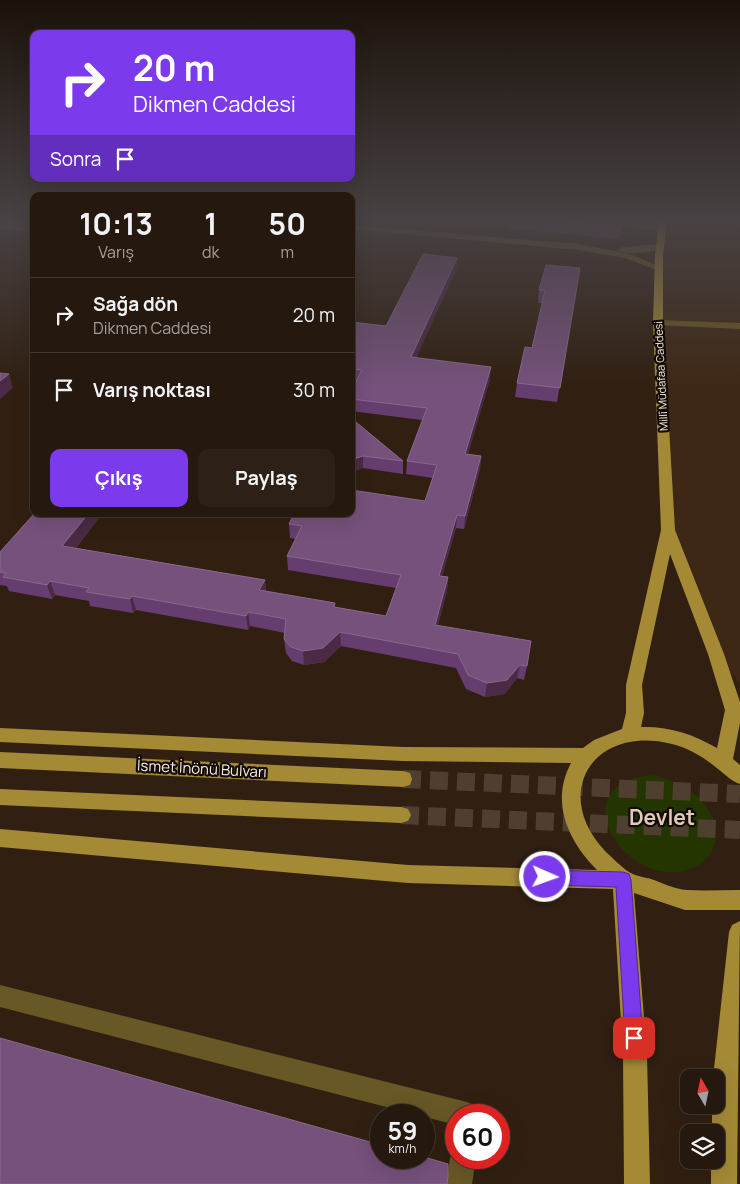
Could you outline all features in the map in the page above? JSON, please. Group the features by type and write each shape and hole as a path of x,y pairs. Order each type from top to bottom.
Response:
{"main road":[{"name":"Millî Müdafaa Caddesi","path":"630,734 635,713 634,685 668,530 658,323 659,276"},
{"name":"Millî Müdafaa Caddesi","path":"668,530 716,654 734,710 732,761"},
{"path":"636,1184 636,1056 623,880 598,859 584,840 574,820 570,800 573,776 586,756 605,741 630,734 659,734 688,742 732,761 740,776"},
{"path":"0,735 403,754 586,756"},
{"name":"İsmet İnönü Bulvarı","path":"0,760 403,779"},
{"path":"0,797 401,815"},
{"path":"0,838 408,874 623,880 685,900 740,900"},
{"path":"724,1184 725,1084 740,932"}],"street":[{"path":"658,323 740,326"},
{"path":"0,996 445,1109"},
{"path":"459,1184 461,1169"}],"shaded area":[{"path":"660,276 740,276 740,684 716,654 668,530 658,323"}],"green space":[{"path":"652,775 689,789 699,798 713,818 716,839 713,849 707,858 698,865 686,870 663,872 642,864 624,851 611,833 605,814 609,796 624,782"}],"building":[{"path":"412,276 449,276 411,357 491,367 465,454 481,456 465,516 457,515 439,576 448,577 435,625 531,641 527,666 520,665 507,680 487,683 468,675 458,654 340,632 323,648 303,651 291,647 284,639 286,619 248,612 246,616 132,596 130,599 86,592 89,588 50,581 47,585 3,577 6,573 0,572 0,552 31,517 86,517 62,546 265,580 259,590 335,603 334,607 386,616 401,575 287,556 302,526 289,524 292,517 355,517 355,491 425,501 437,465 407,461 427,408 355,399 355,383 362,370 355,369 355,322 386,326"},
{"path":"543,276 579,276 560,388 517,383 525,347 532,348 545,290 539,290"},
{"path":"0,373 9,374 0,381"},
{"path":"355,421 403,461 363,456 355,459"},
{"path":"0,1038 370,1142 370,1169 435,1169 435,1160 445,1163 445,1169 448,1169 447,1184 0,1184"}],"tunnel":[{"path":"403,779 740,794"},
{"path":"401,815 740,830"}],"district":[{"name":"Devlet","path":"662,818"}],"route":[{"path":"545,877 623,880 634,1038"}]}
